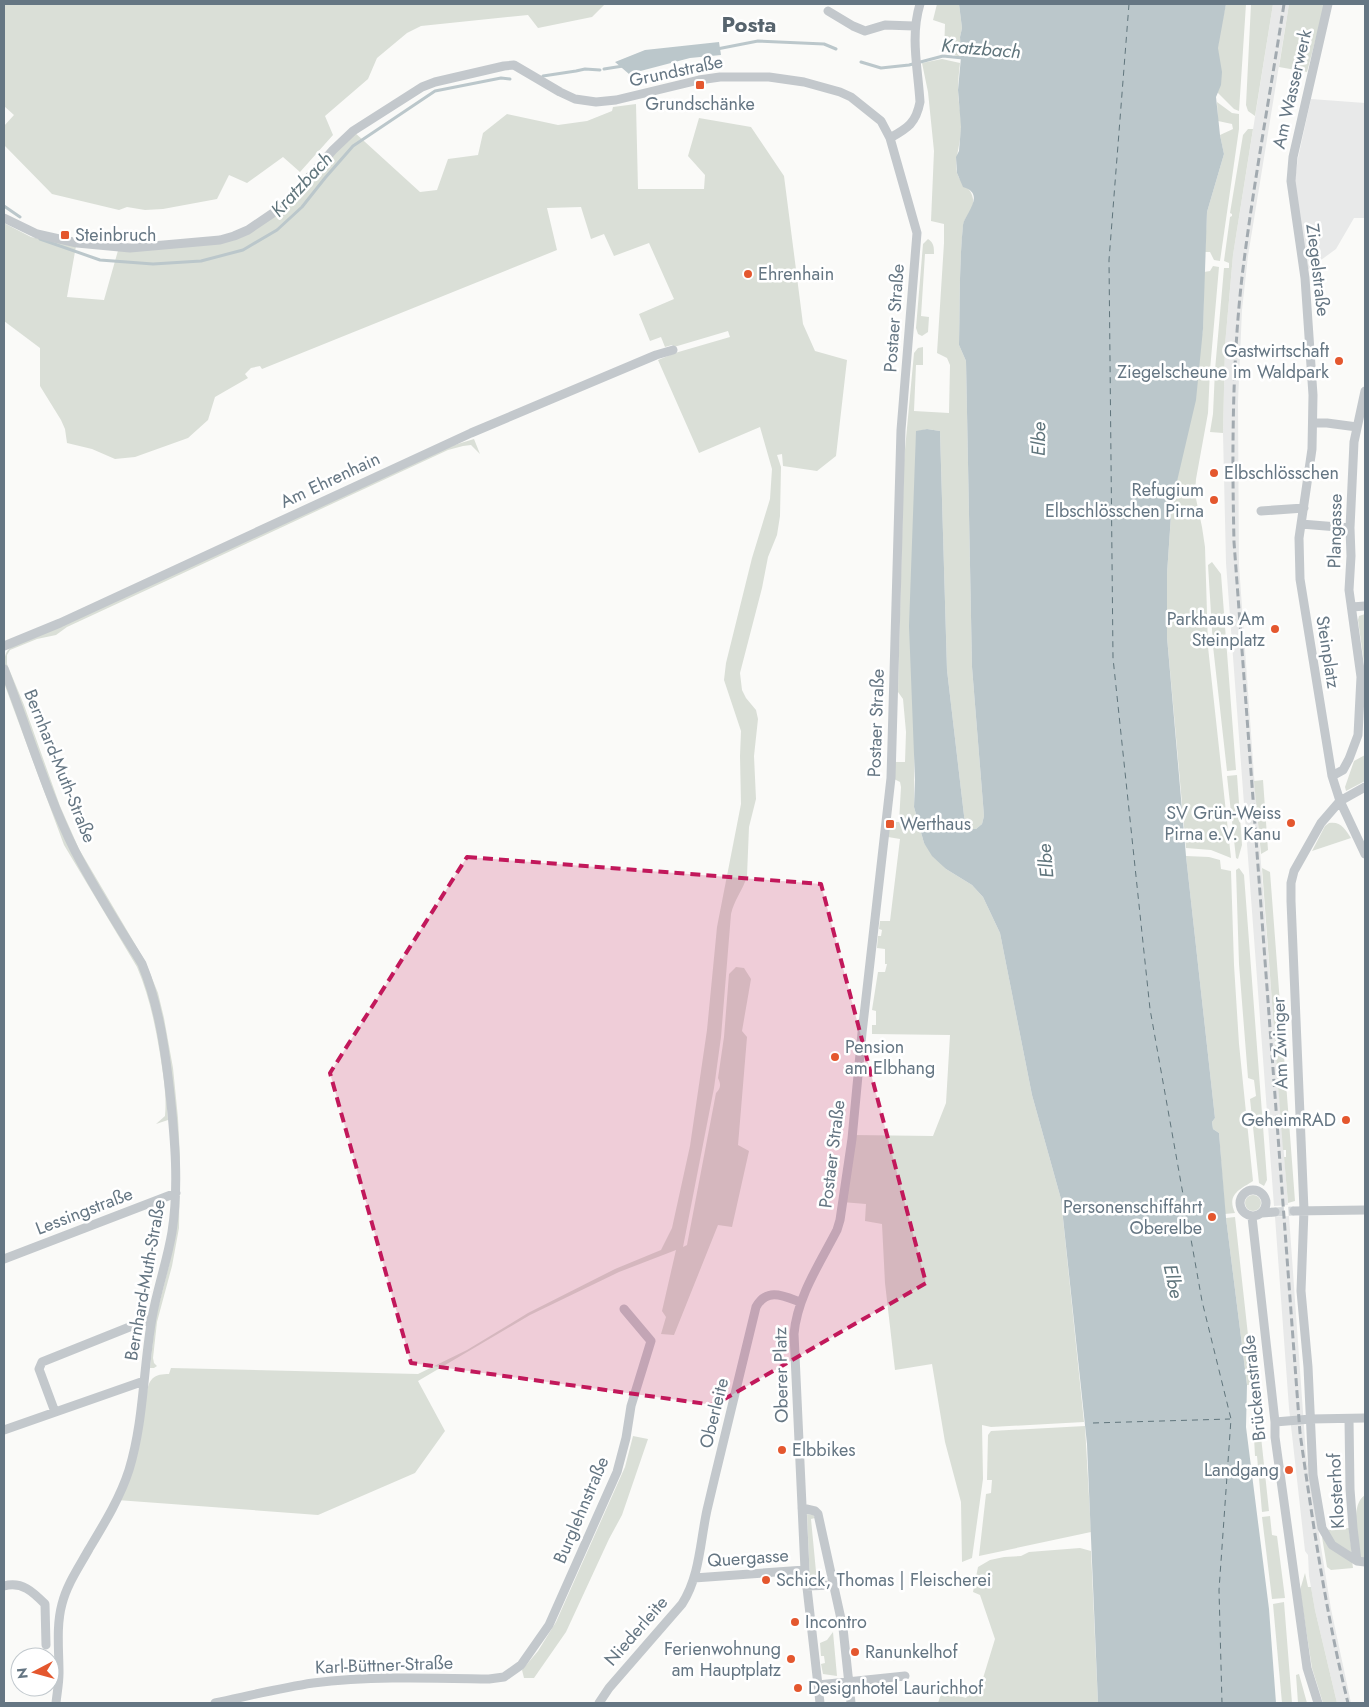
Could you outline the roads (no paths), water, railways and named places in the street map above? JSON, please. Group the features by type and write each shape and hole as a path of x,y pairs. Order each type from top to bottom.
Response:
{"street":[{"path":"890,138 907,129 919,111 920,102 914,26 920,4"},
{"name":"Am Wasserwerk","path":"1291,181 1293,157 1328,4"},
{"path":"828,11 865,31 885,25 914,26"},
{"name":"Grundstraße","path":"4,218 37,234 77,243 130,248 220,240 234,236 248,230 289,200 333,150 353,131 422,87 446,78 514,65 560,92 575,99 586,101 616,100 699,80 735,76 769,77 804,82 851,97"},
{"name":"Postaer Straße","path":"800,1302 837,1230 852,1139 891,778 901,430 917,233 890,138 880,121 851,97"},
{"name":"Ziegelstraße","path":"1291,181 1305,278 1313,376 1313,423"},
{"name":"Am Ehrenhain","path":"4,646 60,623 471,433 656,355 673,350"},
{"name":"Plangasse","path":"1332,776 1343,770 1358,735 1363,676 1349,590 1350,528 1354,442 1365,391"},
{"path":"1313,423 1357,427"},
{"name":"Steinplatz","path":"1313,423 1312,449 1298,548 1300,579 1332,776 1340,801 1365,854"},
{"path":"1261,511 1304,508"},
{"path":"1301,524 1350,528"},
{"path":"1352,607 1365,606"},
{"name":"Bernhard-Muth-Straße","path":"4,669 60,819 95,886 142,964 155,998 173,1120 176,1193 166,1264 152,1318 137,1442 128,1472 116,1500 68,1587 62,1604 59,1621 59,1675 56,1703"},
{"path":"1340,801 1365,787"},
{"name":"Am Zwinger","path":"1340,801 1321,823 1294,871 1291,883 1304,1210 1301,1291 1308,1367 1313,1475 1322,1528 1332,1545 1361,1561"},
{"name":"Brückenstraße","path":"1262,1213 1266,1205 1264,1196 1259,1191 1248,1190 1242,1196 1240,1203 1242,1211 1252,1217 1275,1422 1275,1437 1307,1668 1318,1703"},
{"name":"Lessingstraße","path":"4,1259 176,1193"},
{"path":"1294,1211 1365,1210"},
{"path":"1252,1217 1262,1213 1275,1212"},
{"name":"Oberleite","path":"694,1578 707,1510 756,1307 764,1297 770,1294 780,1294 800,1302"},
{"name":"Oberer Platz","path":"800,1302 795,1320 794,1334 805,1570 820,1703"},
{"name":"Burglehnstraße","path":"521,1665 549,1625 618,1472 631,1406 651,1341 624,1309"},
{"path":"55,1412 39,1369 42,1362 152,1318"},
{"path":"4,1430 144,1380"},
{"path":"1275,1422 1365,1418"},
{"name":"Klosterhof","path":"1349,1419 1350,1489 1353,1528 1361,1561"},
{"path":"802,1508 815,1511 818,1514 843,1628 851,1703"},
{"name":"Quergasse","path":"694,1578 805,1570"},
{"name":"Niederleite","path":"599,1703 682,1604 690,1592 694,1578"},
{"path":"4,1586 17,1584 23,1586 33,1592 45,1604 46,1645"},
{"path":"806,1586 834,1585"},
{"name":"Karl-Büttner-Straße","path":"215,1703 299,1685 344,1680 391,1678 489,1679 504,1677 521,1665"},
{"path":"818,1685 905,1676"}],"water":[{"name":"Elbe","path":"959,4 1226,4 1218,48 1222,72 1221,85 1216,97 1224,154 1207,212 1203,329 1196,400 1171,515 1167,574 1167,637 1186,856 1215,1118 1212,1122 1213,1129 1219,1133 1226,1218 1247,1385 1246,1427 1269,1609 1276,1703 1098,1703 1087,1444 1061,1199 1032,1095 1000,933 983,897 972,885 946,869 932,856 924,843 914,807 915,780 909,626 916,431 927,429 940,431 947,670 965,824 969,829 976,829 982,824 984,816 972,667 966,361 959,345 963,225 974,199 970,190 963,187 957,173 956,157 959,151 961,127 958,90 962,28"},
{"path":"719,42 721,55 690,58 629,74 615,62 645,50"}],"waterway":[{"name":"Kratzbach","path":"717,49 758,41 824,44 836,49"},
{"name":"Kratzbach","path":"861,62 881,68 909,65 943,56 963,58"},
{"name":"Kratzbach","path":"604,69 623,66"},
{"name":"Kratzbach","path":"543,76 585,69 600,70"},
{"name":"Kratzbach","path":"40,239 100,260 153,264 201,261 243,250 277,230 302,207 353,146 435,91 501,78 510,79"},
{"name":"Kratzbach","path":"4,206 20,217"}],"tunnel":[{"path":"1275,1212 1294,1211"}],"railway":[{"path":"1284,4 1242,277 1236,343 1234,409 1234,542 1300,1433 1315,1535 1348,1703"}],"place":[{"name":"Grundschänke","path":"700,85"},
{"name":"Steinbruch","path":"65,235"},
{"name":"Ehrenhain","path":"748,274"},
{"name":"Gastwirtschaft Ziegelscheune im Waldpark","path":"1339,361"},
{"name":"Elbschlösschen","path":"1214,473"},
{"name":"Refugium Elbschlösschen Pirna","path":"1214,500"},
{"name":"Parkhaus Am Steinplatz","path":"1275,629"},
{"name":"SV Grün-Weiss Pirna e.V. Kanu","path":"1291,823"},
{"name":"Werthaus","path":"890,824"},
{"name":"Pension am Elbhang","path":"835,1057"},
{"name":"GeheimRAD","path":"1346,1120"},
{"name":"Personenschiffahrt Oberelbe","path":"1212,1217"},
{"name":"Elbbikes","path":"782,1450"},
{"name":"Landgang","path":"1289,1470"},
{"name":"Schick, Thomas | Fleischerei","path":"766,1580"},
{"name":"Incontro","path":"795,1622"},
{"name":"Ranunkelhof","path":"855,1652"},
{"name":"Ferienwohnung am Hauptplatz","path":"791,1659"},
{"name":"Designhotel Laurichhof","path":"798,1688"}],"district":[{"name":"Posta","path":"749,24"}]}
